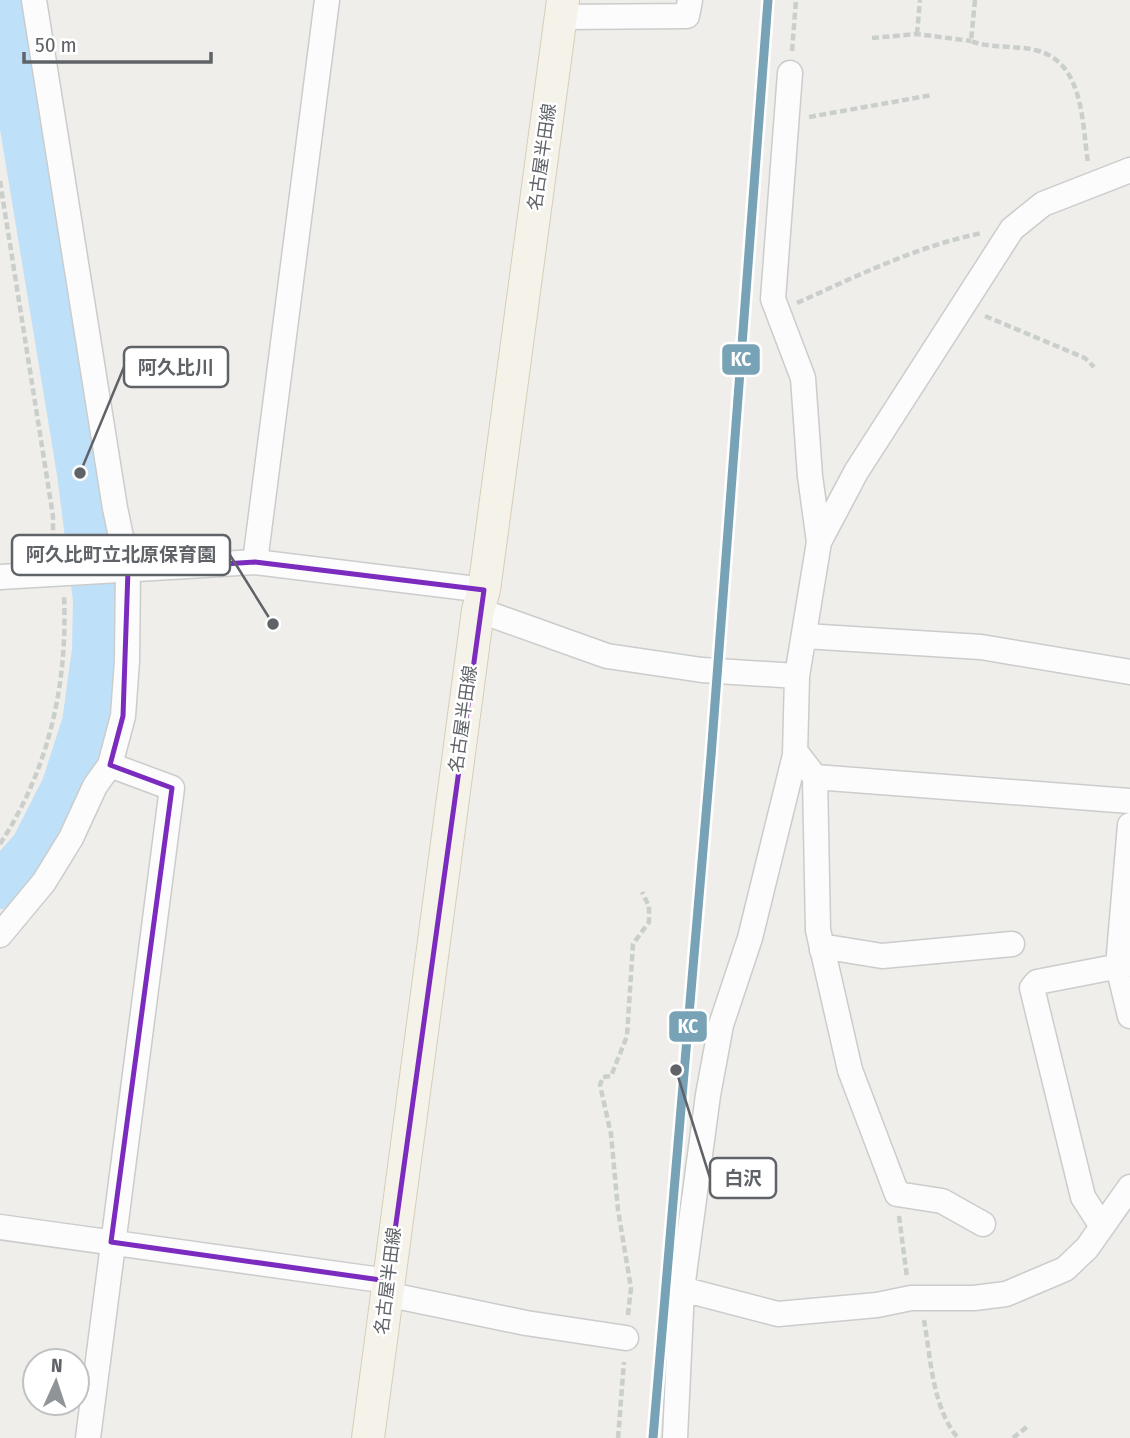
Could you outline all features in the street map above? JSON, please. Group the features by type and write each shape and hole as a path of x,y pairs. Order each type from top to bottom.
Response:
{"main road":[{"name":"名古屋半田線","path":"368,1438 562,9"}],"street":[{"path":"0,935 44,882 71,838 95,786 110,765 123,716 127,662 128,570 115,508 34,0"},
{"path":"255,562 327,0"},
{"path":"562,9 687,16 690,0"},
{"path":"675,1438 682,1289 708,1094 721,1025 750,937 795,751 797,676 819,542 810,476 803,378 773,299 790,73"},
{"path":"819,542 856,472 1013,229 1044,204 1130,170"},
{"path":"0,577 57,576 255,562 481,600 607,656 702,670 797,676"},
{"path":"805,636 981,647 1130,672"},
{"path":"795,751 815,777 818,930 822,950 850,1070 897,1194 942,1201 983,1224"},
{"path":"88,1438 111,1242 172,788 110,765"},
{"path":"815,777 1130,801"},
{"path":"1130,825 1124,965 1130,1016"},
{"path":"822,950 833,948 882,956 1012,944"},
{"path":"1101,1225 1083,1197 1032,988 1037,982 1124,965"},
{"path":"682,1289 778,1314 877,1305 911,1298 974,1298 1006,1294 1065,1269 1087,1248 1129,1189"},
{"path":"0,1227 111,1242 387,1288 526,1323 626,1338"}],"path":[{"path":"790,73 796,0"},
{"path":"917,34 920,0"},
{"path":"971,41 975,0"},
{"path":"872,38 917,34 971,41 985,46 1034,50 1055,56 1069,72 1080,106 1091,185"},
{"path":"784,153 790,151 805,121 813,114 932,95"},
{"path":"0,181 53,516 52,564 64,593 66,630 56,712 35,782 0,844"},
{"path":"777,312 884,264 953,239 986,233 1002,245"},
{"path":"965,304 998,324 1085,358 1094,367"},
{"path":"631,1288 618,1210 611,1134 600,1085 603,1077 611,1076 627,1035 633,944 649,922 649,906 642,892"},
{"path":"1013,1438 1028,1426"}],"highlighted area":[{"path":"255,562 484,590 388,1281 111,1242 172,788 110,765 123,716 128,570"}],"waterway":[{"path":"0,886 34,847 64,788 85,723 95,650 96,600 80,473 2,0"}],"transit line":[{"name":"KC","path":"653,1438 711,756 768,0"}],"place":[{"name":"阿久比川","path":"80,473"},
{"name":"阿久比町立北原保育園","path":"273,624"},
{"name":"白沢","path":"676,1070"}]}
